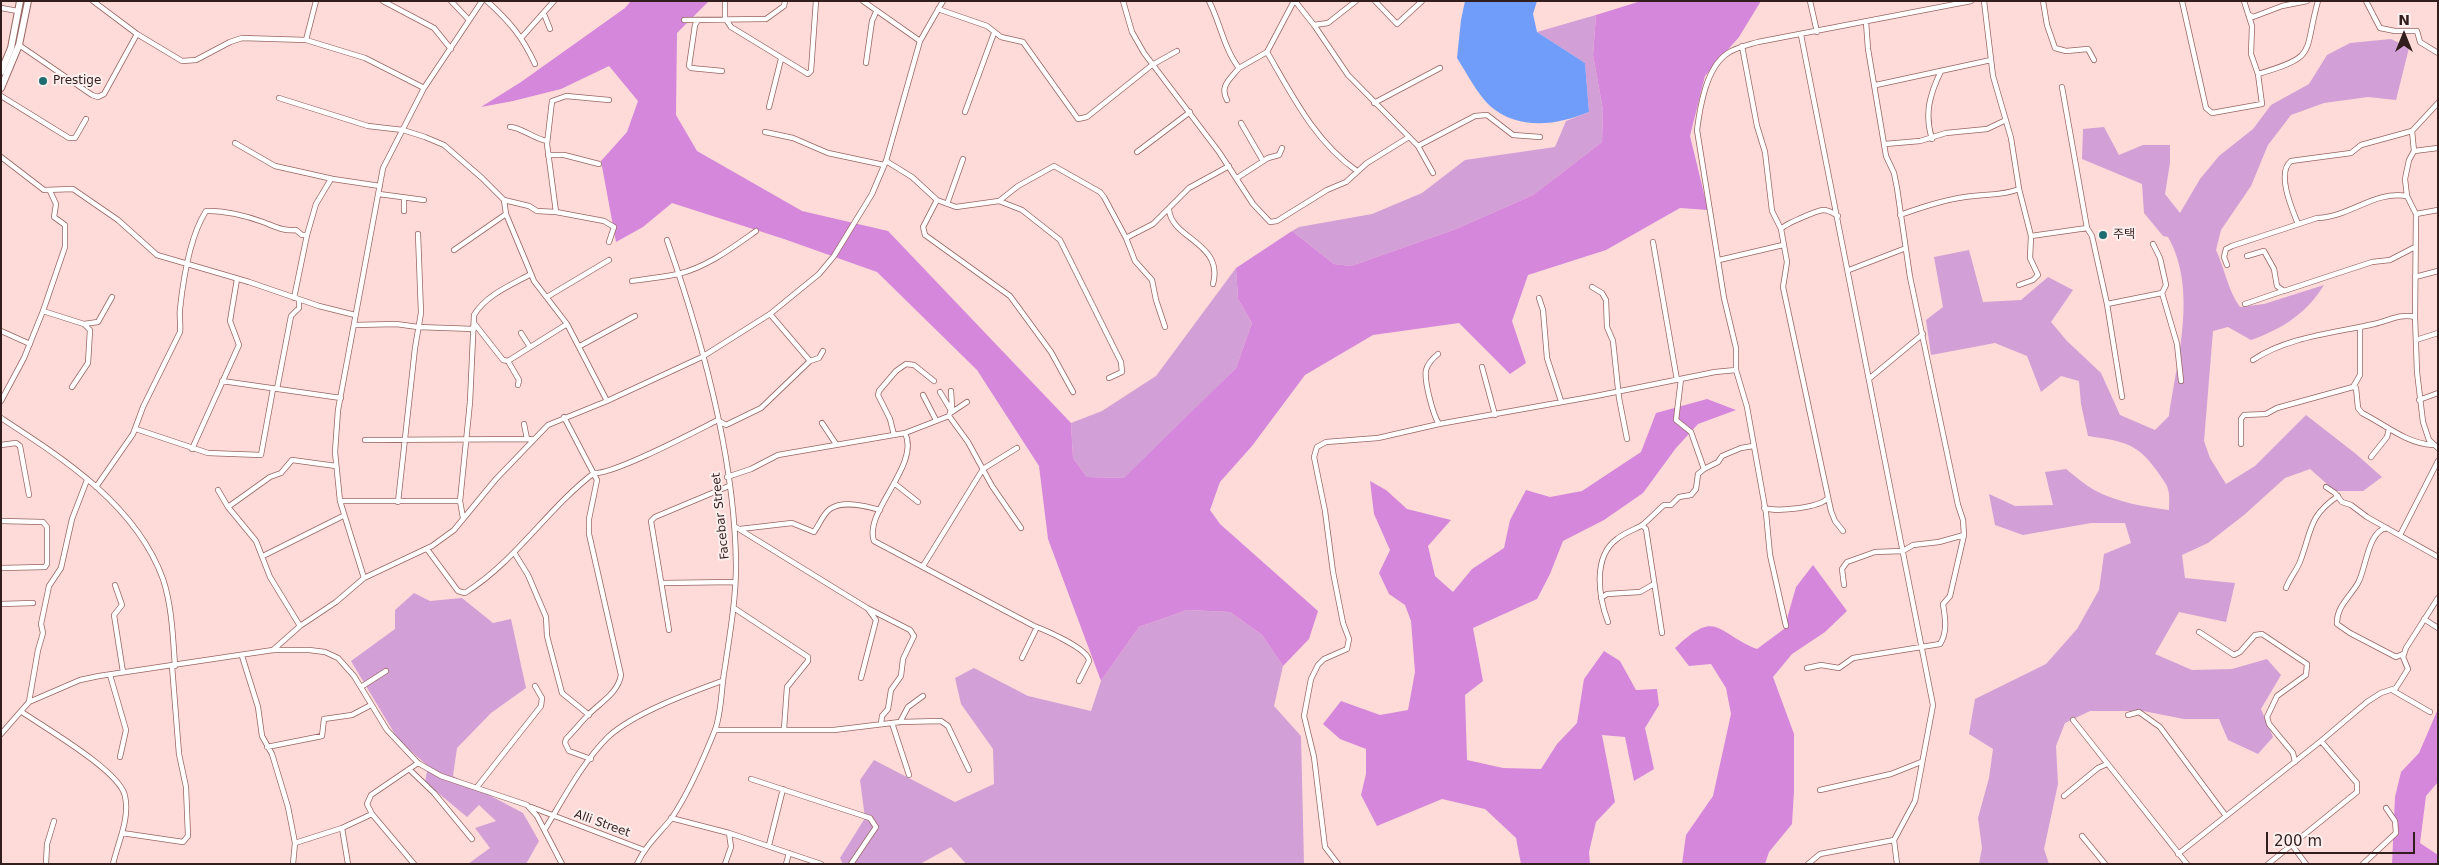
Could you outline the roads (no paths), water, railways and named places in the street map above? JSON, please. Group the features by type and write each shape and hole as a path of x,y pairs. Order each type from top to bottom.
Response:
{"main road":[{"path":"1,72 13,41 20,1"},
{"path":"1,88 19,45 28,1"}],"street":[{"path":"93,1 137,34 187,62 242,38 306,40 365,58 424,88"},
{"path":"306,40 316,1"},
{"path":"383,1 427,23 440,34 451,49"},
{"path":"451,1 469,20"},
{"path":"364,578 343,516 340,501 336,466 338,410 383,168 424,88 482,1"},
{"path":"487,1 508,19 522,37 535,64"},
{"path":"725,1 726,18 731,27 804,74 811,70 816,1"},
{"path":"684,20 766,19 784,6 785,1"},
{"path":"863,1 876,12 920,41"},
{"path":"273,650 300,626 336,602 364,578 427,549 454,530 548,425 564,417 607,402 702,357 770,314 828,265 872,194 885,163 920,41 943,1"},
{"path":"1123,1 1132,32 1152,64 1229,166 1253,204 1266,218 1274,222 1296,211 1327,190 1346,182 1357,171 1408,137"},
{"path":"1210,1 1232,58 1239,68"},
{"path":"1227,100 1224,94 1225,84 1239,68 1266,52 1294,1 1314,25 1348,75 1418,146 1434,173"},
{"path":"1314,25 1328,23 1356,1"},
{"path":"1375,1 1397,24 1422,1"},
{"path":"1810,1 1817,32"},
{"path":"1786,626 1770,555 1747,407 1736,370 1736,348 1724,298 1697,130 1700,102 1709,79 1719,63 1726,54 1742,46 1971,1"},
{"path":"1984,1 1991,60 2031,236 2030,258 2038,275 2033,280 2019,286"},
{"path":"2043,1 2047,25 2055,48 2066,51 2088,49 2094,60"},
{"path":"2182,1 2208,112 2262,104 2258,74 2251,54 2252,26 2244,1"},
{"path":"2247,13 2253,17 2282,6 2307,1"},
{"path":"2258,74 2292,62 2304,54 2311,38 2318,1"},
{"path":"2366,1 2380,28 2395,31 2417,31 2420,42 2438,53"},
{"path":"522,37 544,14 552,2"},
{"path":"1,8 18,11"},
{"path":"938,9 986,26 994,33 1023,42 1078,119 1087,117 1152,64 1177,51"},
{"path":"866,63 872,21 876,12"},
{"path":"544,14 550,29"},
{"path":"698,20 694,25 689,66 722,71"},
{"path":"1807,668 1821,665 1838,668 1853,658 1936,646 1942,642 1946,619 1943,604 1950,596 1964,535 1963,520 1958,505 1906,248 1894,173 1886,156 1876,85 1868,49 1866,22"},
{"path":"965,112 994,33"},
{"path":"19,45 92,95 98,97 104,94 137,34"},
{"path":"1801,34 1933,704 1915,801 1894,840 1897,864"},
{"path":"1742,46 1757,126 1765,152 1772,211 1781,229 1787,267 1783,287 1831,511 1835,521 1843,531"},
{"path":"1266,52 1311,126 1339,158 1357,171"},
{"path":"769,107 781,59"},
{"path":"1876,85 1991,60"},
{"path":"1374,103 1440,68"},
{"path":"1932,138 1927,124 1927,106 1942,71"},
{"path":"2062,87 2087,228 2092,236 2107,304 2122,397"},
{"path":"1,96 69,138 75,138 86,119"},
{"path":"556,212 547,141 552,101 566,96 609,100"},
{"path":"279,98 368,126 403,130 444,145 504,200 530,206 537,211 556,212 611,224 614,231 609,242"},
{"path":"2298,224 2285,183 2284,176 2288,164 2299,160 2351,153 2361,145 2412,131 2438,103"},
{"path":"1137,152 1190,112"},
{"path":"1418,146 1475,116 1487,115 1513,135 1540,137"},
{"path":"1885,144 1932,138 1946,133 1988,129 2006,120"},
{"path":"1240,123 1263,162"},
{"path":"510,127 516,127 532,137 547,141"},
{"path":"2412,131 2414,151 2409,160 2406,174 2407,196 2416,214 2415,317 2419,400 2425,431 2433,445"},
{"path":"765,132 793,138 828,153 885,163 912,177 937,200 947,204 967,207 999,201 1022,210 1060,240 1121,362 1122,372 1109,378"},
{"path":"235,143 276,166 380,186"},
{"path":"1237,178 1263,162 1280,155 1282,148"},
{"path":"2414,151 2438,148"},
{"path":"548,155 564,155 599,164"},
{"path":"1,157 44,190 73,189 118,220 158,255 296,299 355,315"},
{"path":"947,204 963,159"},
{"path":"999,201 1002,197 1046,169 1057,166 1100,192 1126,238 1135,261 1152,280 1165,327"},
{"path":"1126,238 1149,227 1168,213 1189,188 1229,166"},
{"path":"136,428 208,453 261,455 291,316 300,308 296,299 307,235 316,204 331,178"},
{"path":"1900,214 1939,202 1992,193 2005,193 2019,189"},
{"path":"1,401 30,344 65,247 65,225 54,217 56,204 50,191"},
{"path":"379,194 424,200"},
{"path":"2227,265 2224,257 2226,249 2317,218 2331,218 2366,202 2392,196 2407,196"},
{"path":"404,198 404,211"},
{"path":"504,200 506,214 531,274 567,324 580,346 607,402"},
{"path":"937,200 923,227 925,235 1010,296 1051,352 1073,392"},
{"path":"2416,214 2438,210"},
{"path":"96,487 136,428 143,406 180,332 182,322 180,312 187,264 206,211 240,216 263,222 276,229 296,230 302,235 307,235"},
{"path":"1781,229 1791,222 1820,211 1831,212 1838,216"},
{"path":"1168,213 1213,259 1216,272 1213,284"},
{"path":"454,250 506,214"},
{"path":"2031,236 2087,228"},
{"path":"632,281 679,274 720,256 756,231"},
{"path":"398,502 421,313 418,234"},
{"name":"Facebar Street","path":"637,864 644,850 671,818 688,788 715,730 734,608 734,526 718,420 679,274 667,240"},
{"path":"1653,242 1679,380 1676,420 1691,432 1704,469"},
{"path":"2153,244 2160,258 2166,285 2162,293 2177,344 2181,381"},
{"path":"1719,260 1783,245"},
{"path":"2244,304 2372,262 2390,260 2416,247"},
{"path":"1849,270 1906,248"},
{"path":"2246,256 2264,251 2274,269 2277,286 2284,291"},
{"path":"546,297 609,260"},
{"path":"2415,278 2438,271"},
{"path":"463,518 460,501 466,441 473,322 479,306 497,293 531,274"},
{"path":"192,449 240,344 230,321 237,279"},
{"path":"1592,287 1602,293 1606,300 1607,327 1613,342 1613,357 1627,439"},
{"path":"2107,304 2162,293"},
{"path":"42,311 84,324 98,322 112,296"},
{"path":"1539,298 1543,310 1547,358 1561,401"},
{"path":"770,314 810,360"},
{"path":"580,346 635,316"},
{"path":"2252,360 2266,352 2302,340 2398,316 2415,317"},
{"path":"473,322 489,339 503,360 508,361 519,380 518,385"},
{"path":"72,387 88,363 90,354 90,330 84,324"},
{"path":"354,324 396,324 418,327 474,329"},
{"path":"508,361 567,324"},
{"path":"2242,444 2241,419 2244,414 2266,414 2277,408 2353,388 2360,375 2360,327"},
{"path":"1,331 30,344"},
{"path":"521,333 530,347"},
{"path":"1870,378 1923,334"},
{"path":"2416,340 2438,334"},
{"path":"427,549 461,592 465,592 486,580 515,554 539,524 594,474 600,474 631,461 718,420 726,425 761,408 810,360 819,358 823,351"},
{"path":"1438,354 1430,362 1426,375 1435,417 1439,424"},
{"path":"894,435 890,419 878,396 879,391 896,371 906,364 914,365 934,381"},
{"path":"1482,367 1495,415"},
{"path":"1338,864 1324,847 1314,757 1304,716 1311,679 1318,665 1324,659 1347,649 1348,639 1333,572 1325,511 1314,457 1317,447 1326,442 1378,438 1439,424 1736,370"},
{"path":"222,381 341,398"},
{"path":"2353,388 2356,392 2359,411 2418,444 2433,445 2438,448"},
{"path":"950,414 951,390"},
{"path":"940,392 950,414 997,494 1021,528"},
{"path":"2419,400 2438,393"},
{"path":"923,395 936,420"},
{"path":"727,477 751,469 778,455 905,433 950,414 967,402"},
{"path":"564,417 597,480 589,519 589,534 621,675 620,683 609,697 588,714 566,739 565,743 569,751 591,759"},
{"path":"1,418 43,445 96,487 132,523 151,554 163,580 168,605 174,666 179,754 187,801 188,836 183,842 122,832"},
{"path":"524,424 527,439"},
{"path":"822,424 836,444"},
{"path":"2371,457 2387,437 2390,429"},
{"path":"905,433 909,443 906,457 880,510 873,533 874,541 1046,630 1086,654 1089,661 1079,681"},
{"path":"365,440 466,441 534,439"},
{"path":"1,445 16,443 20,446 29,495"},
{"path":"1608,622 1601,598 1601,567 1608,550 1616,539 1642,525 1664,505 1671,505 1679,497 1691,495 1696,489 1698,474 1718,462 1722,456 1741,448 1753,446"},
{"path":"923,566 983,469 1017,448"},
{"path":"228,506 270,477 281,473 292,460 336,466"},
{"path":"2400,535 2438,462"},
{"path":"1,734 29,702 38,650 43,633 41,624 49,586 61,568 72,519 87,480"},
{"path":"894,483 918,502"},
{"path":"669,630 662,582 650,524 652,518 729,486"},
{"path":"2326,487 2338,496 2342,502 2351,505 2438,557"},
{"path":"218,490 228,506 256,541 270,578 300,626"},
{"path":"2286,588 2291,575 2300,561 2315,517 2320,509 2338,496"},
{"path":"1764,508 1780,510 1821,504 1828,498"},
{"path":"340,501 460,501"},
{"path":"1821,504 1831,511"},
{"path":"740,529 792,523 814,532 827,512 835,507 864,505 880,510"},
{"path":"263,556 343,516"},
{"path":"1,521 43,522 47,527 47,564 45,567 1,568"},
{"path":"1642,525 1646,529 1662,633"},
{"path":"734,526 867,608 910,630 914,636 903,659 901,676 890,690 888,709 882,716 880,724"},
{"path":"2387,528 2380,530 2373,540 2357,584 2339,609 2338,624 2354,635 2396,657 2404,654 2438,598"},
{"path":"1844,585 1842,569 1847,562 1878,552 1903,550 1913,544 1938,542 1964,535"},
{"path":"515,554 528,575 546,617 547,636 562,693 588,714"},
{"path":"662,582 735,582"},
{"path":"1601,598 1606,594 1640,592 1654,584"},
{"path":"115,585 122,605 114,615 123,672"},
{"path":"1,604 33,603"},
{"path":"734,608 808,657 808,661 786,691 784,729"},
{"path":"860,678 876,620 867,608"},
{"path":"2424,619 2438,628"},
{"path":"1022,658 1037,627"},
{"path":"2199,632 2234,655 2240,652 2255,635 2262,634 2307,664 2306,675 2277,696 2267,717 2269,724 2293,753 2294,762"},
{"name":"Alli Street","path":"29,702 80,680 123,672 273,650 309,650 332,654 361,687 393,738 418,763 441,776 527,805 553,817 644,850"},
{"path":"2178,854 2321,741 2367,702 2400,686 2407,674 2404,654"},
{"path":"242,656 258,707 262,736 268,746 287,803 295,843 293,864"},
{"path":"361,687 386,671"},
{"path":"110,675 126,730 120,757"},
{"path":"545,830 591,759 609,736 626,724 690,693 722,681"},
{"path":"477,787 541,706 542,698 535,686"},
{"path":"2392,690 2430,712"},
{"path":"900,722 908,707 923,696"},
{"path":"268,746 310,737 319,738 322,736 324,720 352,714 371,705"},
{"path":"22,712 100,765 122,784 126,808 122,832 112,864"},
{"path":"2128,715 2139,712 2156,723 2226,816"},
{"path":"2073,720 2187,864"},
{"path":"715,730 840,730 892,722 941,721 946,723 969,770"},
{"path":"892,722 909,775"},
{"path":"2268,864 2357,792 2357,783 2321,741"},
{"path":"1820,790 1891,774 1921,762"},
{"path":"414,864 372,814 367,804 371,795 418,763"},
{"path":"2064,796 2098,768 2107,764"},
{"path":"410,770 434,793 472,839"},
{"path":"751,779 870,818 876,827 851,864"},
{"path":"769,845 783,789"},
{"path":"527,805 537,816 562,864"},
{"path":"2362,864 2396,833 2395,821 2386,808"},
{"path":"295,843 342,828 372,814"},
{"path":"671,818 769,845 822,864"},
{"path":"46,864 48,844 54,821"},
{"path":"342,828 348,864"},
{"path":"725,864 731,847 729,833"},
{"path":"2082,836 2105,864"},
{"path":"1808,864 1820,854 1894,840"},
{"path":"2292,845 2306,864"},
{"path":"786,864 789,853"}],"water":[{"path":"1465,1 1537,1 1533,14 1537,32 1585,63 1589,112 1564,120 1538,123 1513,119 1501,114 1490,106 1477,90 1457,58"}],"place":[{"name":"Prestige","path":"43,81"},
{"name":"주택","path":"2103,235"}]}
